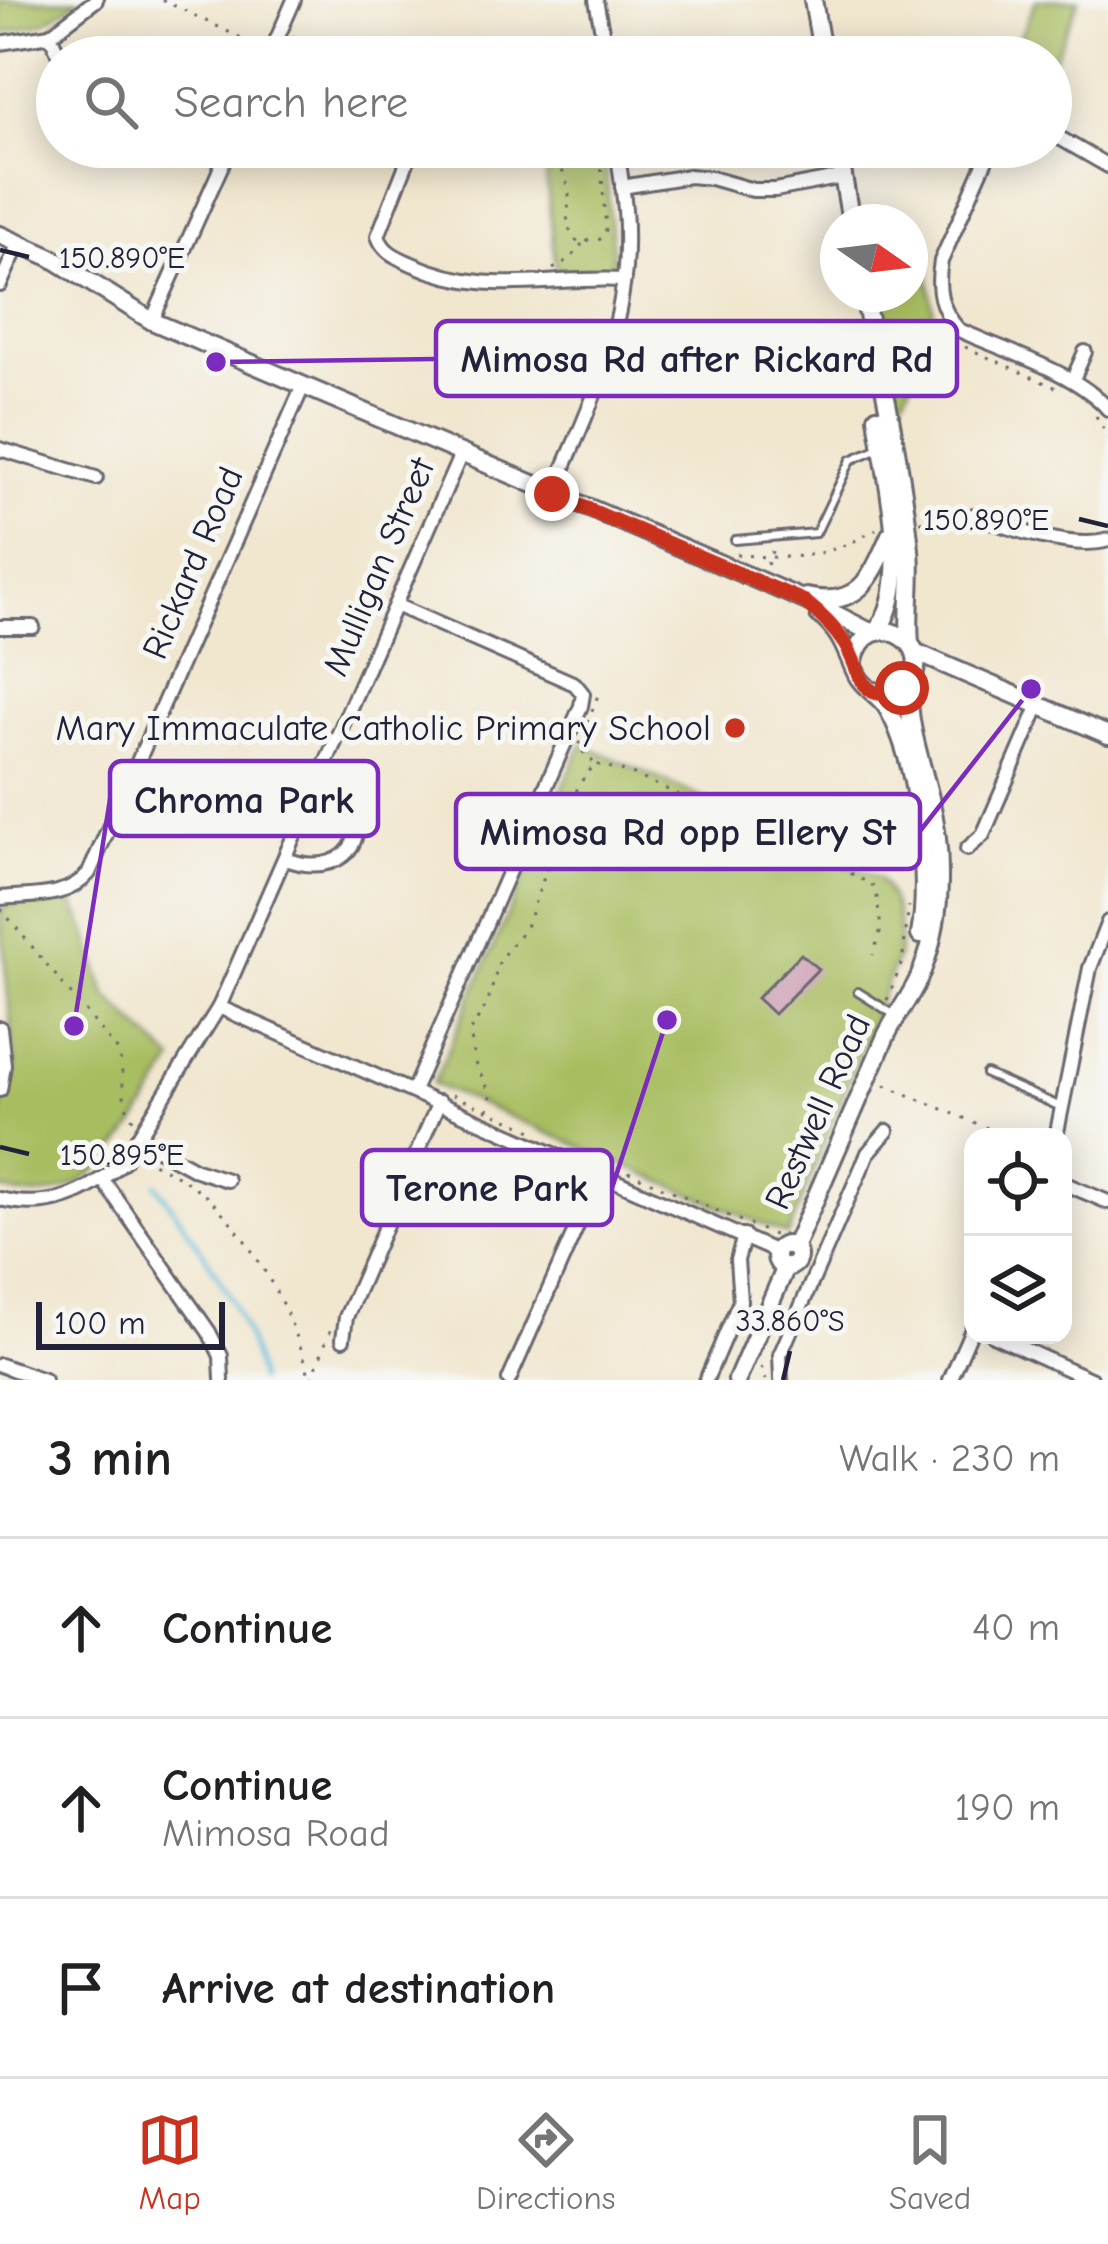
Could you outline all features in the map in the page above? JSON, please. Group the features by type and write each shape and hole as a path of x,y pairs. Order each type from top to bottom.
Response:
{"main road":[{"path":"813,0 819,36"},
{"path":"842,168 847,204"},
{"path":"0,235 70,268 114,301 152,321 874,633 895,632 912,647 1108,735"},
{"path":"866,312 887,447 910,549 913,676"},
{"path":"854,660 861,642 891,612 894,598 887,447"},
{"path":"782,592 816,599 841,598 859,590 872,576 888,529"},
{"path":"805,602 836,631 854,660 859,679 874,691 893,692 913,676 969,673"},
{"name":"Restwell Road","path":"894,1008 915,987 927,954 938,881 936,830 908,704 913,676"},
{"name":"Restwell Road","path":"737,1380 894,1008 924,915 924,854 898,736 887,707 874,691"}],"street":[{"path":"40,36 50,34 96,0"},
{"path":"279,36 294,0"},
{"path":"596,0 603,36"},
{"path":"0,44 36,37"},
{"path":"1072,145 1108,166"},
{"path":"152,321 221,168"},
{"path":"404,168 378,236 392,255 459,282 483,285 624,280"},
{"path":"552,494 611,350 624,280 626,228 620,168"},
{"path":"982,168 941,261 940,296 945,314 958,330 1070,386 1091,390 1108,409"},
{"path":"622,187 689,176 753,190 776,190 843,177"},
{"path":"0,285 19,243"},
{"path":"611,350 683,367 712,364"},
{"path":"1070,386 1085,352"},
{"name":"Rickard Road","path":"0,898 59,893 78,886 89,873 303,386"},
{"path":"0,449 96,478"},
{"name":"Mulligan Street","path":"103,1180 123,1162 137,1131 219,1007 461,454"},
{"path":"974,515 1058,539 1108,540"},
{"path":"394,604 575,684 583,694 413,1090"},
{"path":"0,627 32,627"},
{"path":"967,849 983,835 1039,705"},
{"path":"286,859 304,866 332,863 346,856 354,842 358,824 353,807 339,790 320,781"},
{"path":"1058,1128 1090,968 1108,922"},
{"path":"219,1007 786,1256"},
{"path":"0,1028 4,1065 0,1090"},
{"path":"344,1339 346,1318 439,1102"},
{"path":"137,1131 196,1170 227,1180"},
{"path":"781,1380 780,1355 868,1153 887,1131"},
{"path":"509,1380 601,1172"},
{"path":"0,1199 40,1204 73,1196 103,1180 209,1332 220,1356 222,1380"},
{"path":"1072,1187 1108,1202"},
{"path":"706,1380 740,1301 737,1260 744,1236"},
{"path":"950,1380 966,1344"},
{"path":"1013,1344 1093,1380"},
{"path":"0,1365 44,1380"}],"lane":[{"path":"735,540 816,533 851,460 887,447"},
{"path":"858,992 894,1008"},
{"path":"986,1074 1064,1108"}],"path":[{"path":"162,0 237,36"},
{"path":"281,31 292,36"},
{"path":"561,168 569,195 571,236 583,243 597,243 603,237"},
{"path":"599,168 604,184 603,237 612,248"},
{"path":"549,282 550,270 571,258 583,243"},
{"path":"892,351 903,350 917,337 936,335 1070,386"},
{"path":"1091,407 1108,437"},
{"path":"920,523 954,517 958,526 974,515"},
{"path":"725,550 770,558 840,550 888,529"},
{"path":"764,571 776,538"},
{"path":"598,695 578,747 595,764 627,772 816,854 872,885 878,897 880,929 873,955"},
{"path":"488,1110 491,1095 475,1063 470,1033 488,1002 500,959 526,927 568,808 595,764"},
{"path":"894,1008 907,909 914,895"},
{"path":"0,908 118,1051 124,1071 124,1106 137,1131"},
{"path":"885,1085 988,1128"},
{"path":"453,1095 552,1139"},
{"path":"141,1157 197,1189 225,1214 262,1270 303,1348 310,1380"},
{"path":"617,1167 778,1237 788,1225"},
{"path":"310,1380 335,1318 346,1318"},
{"path":"760,1367 766,1380"}],"green space":[{"path":"0,0 80,0 43,23 1,34"},
{"path":"1036,0 1079,0 1063,36 1020,36"},
{"path":"545,168 606,168 614,269 556,272"},
{"path":"928,269 936,332 898,409 882,312 928,312"},
{"path":"582,744 879,878 894,905 898,955 788,1235 433,1084"},
{"path":"72,900 106,995 174,1061 126,1137 85,1179 60,1191 32,1195 0,1189 0,1112 15,1070 0,909 10,904"}],"building":[{"path":"801,954 818,969 774,1014 757,998"}],"waterway":[{"path":"156,1184 231,1300 259,1380"}],"place":[{"name":"Mimosa Rd after Rickard Rd","path":"216,362"},
{"name":"Mimosa Rd opp Ellery St","path":"1031,689"},
{"name":"Mary Immaculate Catholic Primary School","path":"735,728"},
{"name":"Terone Park","path":"667,1020"},
{"name":"Chroma Park","path":"74,1026"}],"route":[{"path":"552,494 805,602 847,646 866,686 883,693 902,688"}]}
